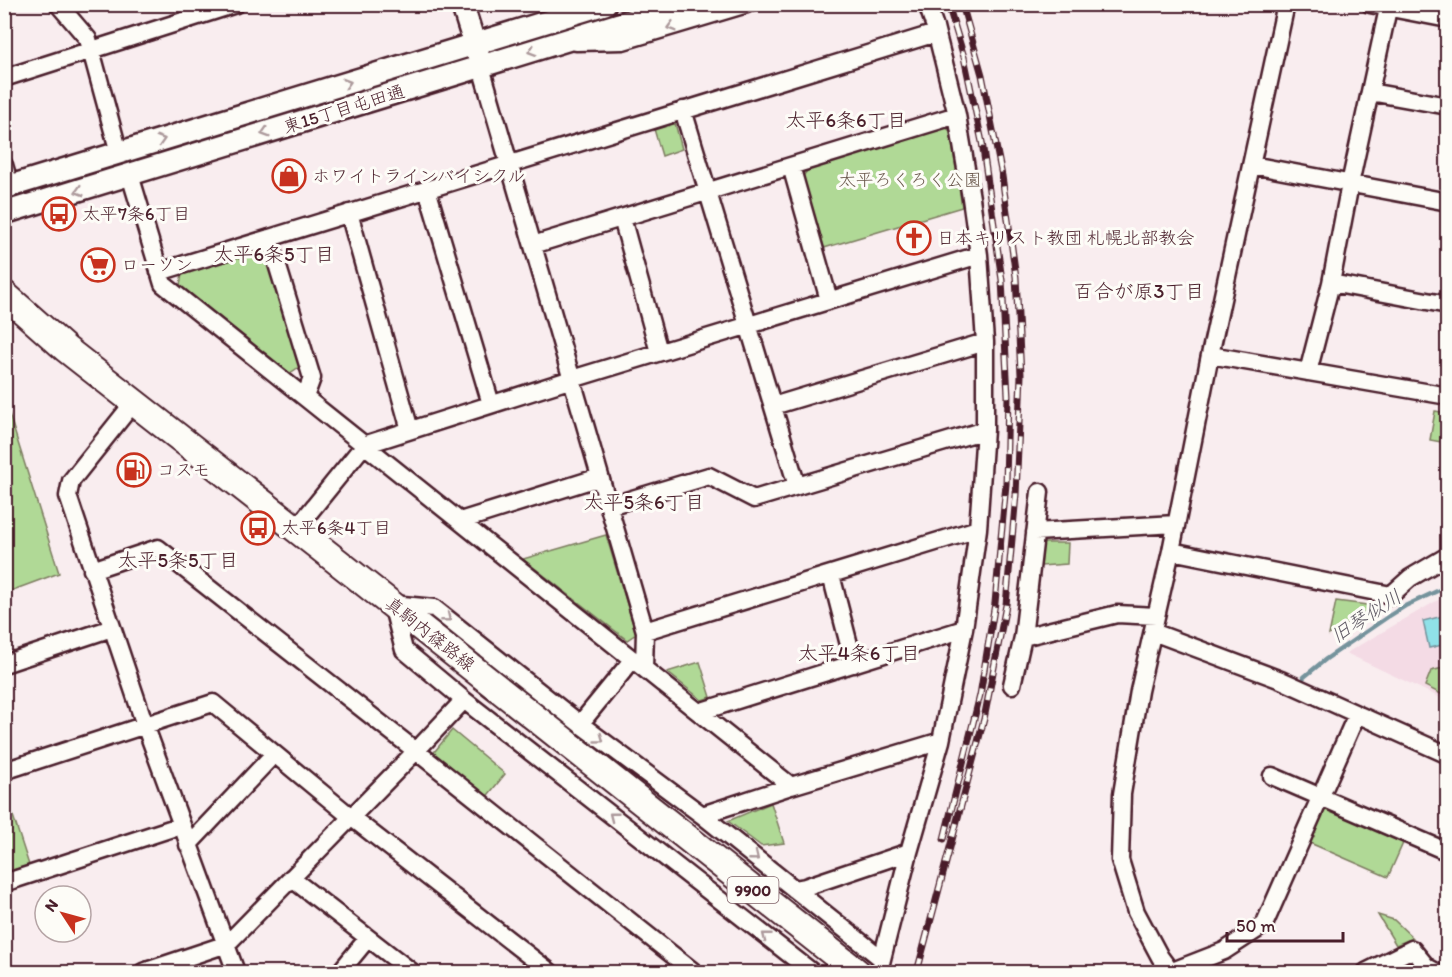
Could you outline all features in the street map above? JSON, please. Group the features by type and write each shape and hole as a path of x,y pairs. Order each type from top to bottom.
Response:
{"main road":[{"name":"真駒内篠路線","path":"4,294 66,350 392,604 857,972"}],"street":[{"path":"58,4 88,39 119,153"},
{"path":"4,78 236,4"},
{"path":"462,4 645,631 638,664 580,724"},
{"path":"539,24 570,4"},
{"name":"東15丁目屯田通","path":"7,187 605,4"},
{"name":"東15丁目屯田通","path":"4,213 684,4"},
{"path":"560,43 623,41 747,4"},
{"path":"812,972 464,700 404,650 392,604 434,608 580,724 702,815 794,888 881,966 909,852 941,741 964,629 978,529 985,430 985,342 979,255 957,115 927,4"},
{"path":"1286,4 1139,691 1122,794 1120,860 1136,912 1160,957 1171,972 1224,951 1264,925 1358,714"},
{"path":"1370,4 1448,19"},
{"path":"1308,372 1331,284 1350,184 1389,6"},
{"path":"159,272 936,33"},
{"path":"1370,92 1448,106"},
{"path":"683,110 797,486"},
{"path":"533,245 957,115"},
{"path":"4,165 7,187"},
{"path":"1252,165 1448,202"},
{"path":"791,166 830,300"},
{"path":"130,175 163,284 791,786"},
{"path":"427,189 491,404"},
{"path":"348,213 410,430"},
{"path":"621,218 658,352"},
{"path":"269,238 312,378 304,397"},
{"path":"296,529 364,445 658,352 979,255"},
{"path":"1331,284 1448,305"},
{"path":"772,406 985,342"},
{"path":"1210,355 1448,396"},
{"path":"134,402 70,481 68,496 145,724 236,972"},
{"path":"609,506 709,476 754,499 985,430"},
{"path":"460,521 600,477"},
{"path":"1012,685 1023,637 1040,492"},
{"path":"1035,532 1176,524"},
{"path":"645,631 978,529"},
{"path":"92,570 158,548 694,972"},
{"path":"1170,551 1391,595 1410,578 1444,558 1448,558"},
{"path":"831,575 854,664"},
{"path":"1023,637 1117,614 1155,624 1448,755"},
{"path":"4,664 112,628"},
{"path":"699,712 964,629"},
{"path":"143,972 227,944 464,700"},
{"path":"4,771 213,703 351,817 550,972"},
{"path":"702,815 941,741"},
{"path":"188,845 274,754"},
{"path":"1272,776 1448,852"},
{"path":"4,883 182,825"},
{"path":"794,888 805,887 909,852"},
{"path":"291,878 412,972"},
{"path":"340,972 368,938"},
{"path":"1366,972 1412,949 1427,967 1436,972"}],"shaded area":[{"path":"1438,600 1447,600 1447,701 1346,653"}],"green space":[{"path":"675,123 682,149 662,156 654,129"},
{"name":"太平ろくろく公園","path":"945,127 950,131 962,207 824,248 803,176 808,170"},
{"path":"259,250 265,254 299,367 290,373 180,285 182,274"},
{"path":"4,398 59,573 5,593 4,593"},
{"path":"1435,411 1447,413 1447,443 1430,440"},
{"path":"606,535 636,634 627,640 523,559"},
{"path":"1043,543 1068,543 1067,564 1041,566"},
{"path":"1336,601 1375,606 1329,635"},
{"path":"700,662 711,697 702,700 667,672"},
{"path":"1447,667 1447,697 1425,686 1431,671"},
{"path":"452,730 505,774 485,799 431,756"},
{"path":"4,788 29,865 5,873 4,873"},
{"path":"771,803 784,843 761,846 728,821"},
{"path":"1329,809 1403,843 1388,877 1310,843 1324,811"},
{"path":"1378,915 1394,920 1413,938 1396,945"}],"water":[{"path":"1447,615 1447,644 1429,648 1423,621"}],"waterway":[{"name":"旧琴似川","path":"1304,677 1389,616 1448,586"}],"railway":[{"path":"944,839 980,695 995,603 1006,484 1008,396 1002,280 982,142 964,57 948,4"},
{"path":"917,972 984,719 1006,605 1016,495 1021,375 1016,277 1002,176 982,75 962,4"}],"place":[{"name":"ホワイトラインバイシクル","path":"289,176"},
{"name":"太平7条6丁目","path":"59,214"},
{"name":"日本キリスト教団 札幌北部教会","path":"914,238"},
{"name":"ローソン","path":"98,265"},
{"name":"コスモ","path":"134,470"},
{"name":"太平6条4丁目","path":"258,528"}],"district":[{"name":"太平6条6丁目","path":"846,120"},
{"name":"太平6条5丁目","path":"274,254"},
{"name":"百合が原3丁目","path":"1139,291"},
{"name":"太平5条6丁目","path":"644,502"},
{"name":"太平5条5丁目","path":"178,560"},
{"name":"太平4条6丁目","path":"859,653"}]}
